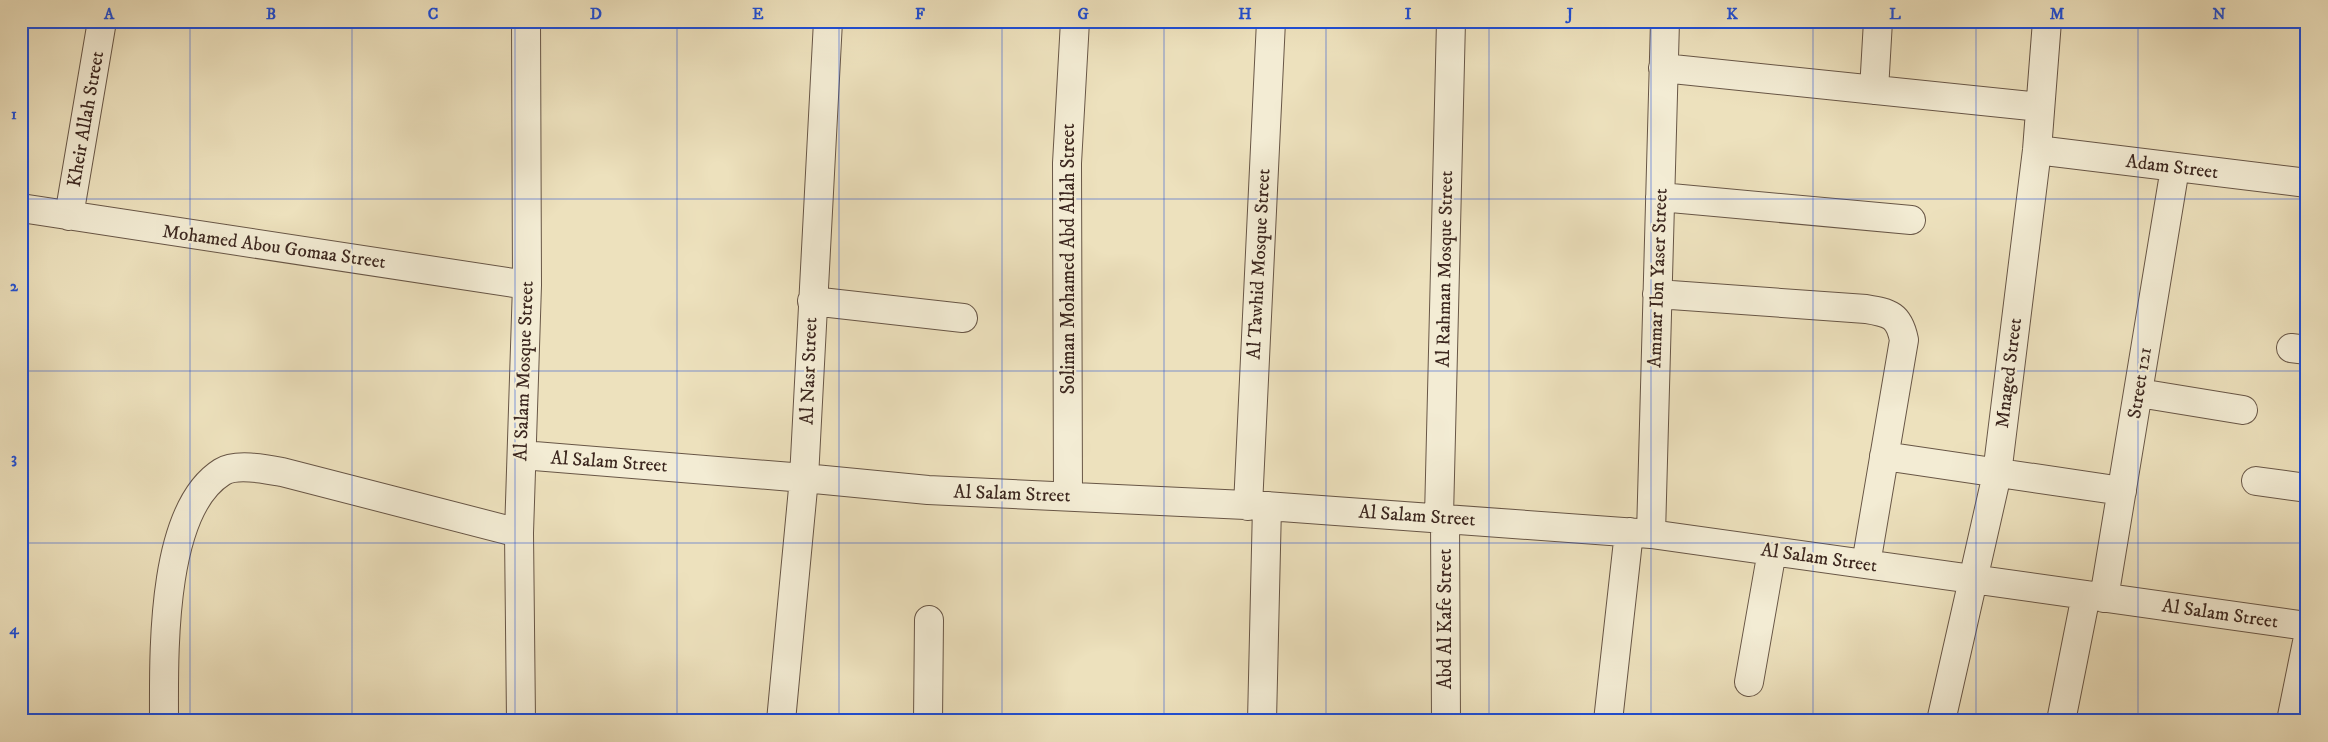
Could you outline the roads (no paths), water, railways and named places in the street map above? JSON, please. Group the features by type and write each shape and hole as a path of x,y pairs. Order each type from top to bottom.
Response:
{"street":[{"name":"Kheir Allah Street","path":"69,216 102,21"},
{"name":"Al Salam Mosque Street","path":"521,721 519,532 527,285 526,21"},
{"name":"Al Nasr Street","path":"781,721 804,478 828,21"},
{"name":"Soliman Mohamed Abd Allah Street","path":"1068,496 1067,163 1075,21"},
{"name":"Al Tawhid Mosque Street","path":"1262,721 1257,506 1271,21"},
{"name":"Al Rahman Mosque Street","path":"1442,517 1451,21"},
{"name":"Ammar Ibn Yaser Street","path":"1608,721 1640,533 1657,294 1665,21"},
{"path":"1874,90 1878,21"},
{"name":"Mnaged Street","path":"1941,721 1996,474 2037,150 2047,21"},
{"path":"1663,68 2040,107"},
{"name":"Adam Street","path":"2037,150 2307,184"},
{"name":"Street 121","path":"2061,721 2122,491 2175,168"},
{"path":"1660,197 1911,220"},
{"name":"Mohamed Abou Gomaa Street","path":"21,208 527,285"},
{"path":"1657,294 1866,309 1893,316 1901,325 1904,340 1866,564"},
{"path":"812,301 962,318"},
{"path":"2139,394 2243,410"},
{"name":"Al Salam Street","path":"522,455 928,490 1442,517 1640,533 2307,626"},
{"path":"1884,456 1996,474 2122,491"},
{"path":"164,721 164,649 176,550 185,523 200,493 223,471 255,467 282,472 519,532"},
{"path":"2256,481 2307,488"},
{"name":"Abd Al Kafe Street","path":"1442,517 1446,721"},
{"path":"1748,682 1772,551"},
{"path":"928,721 929,620"},
{"path":"2291,721 2307,642"}]}
